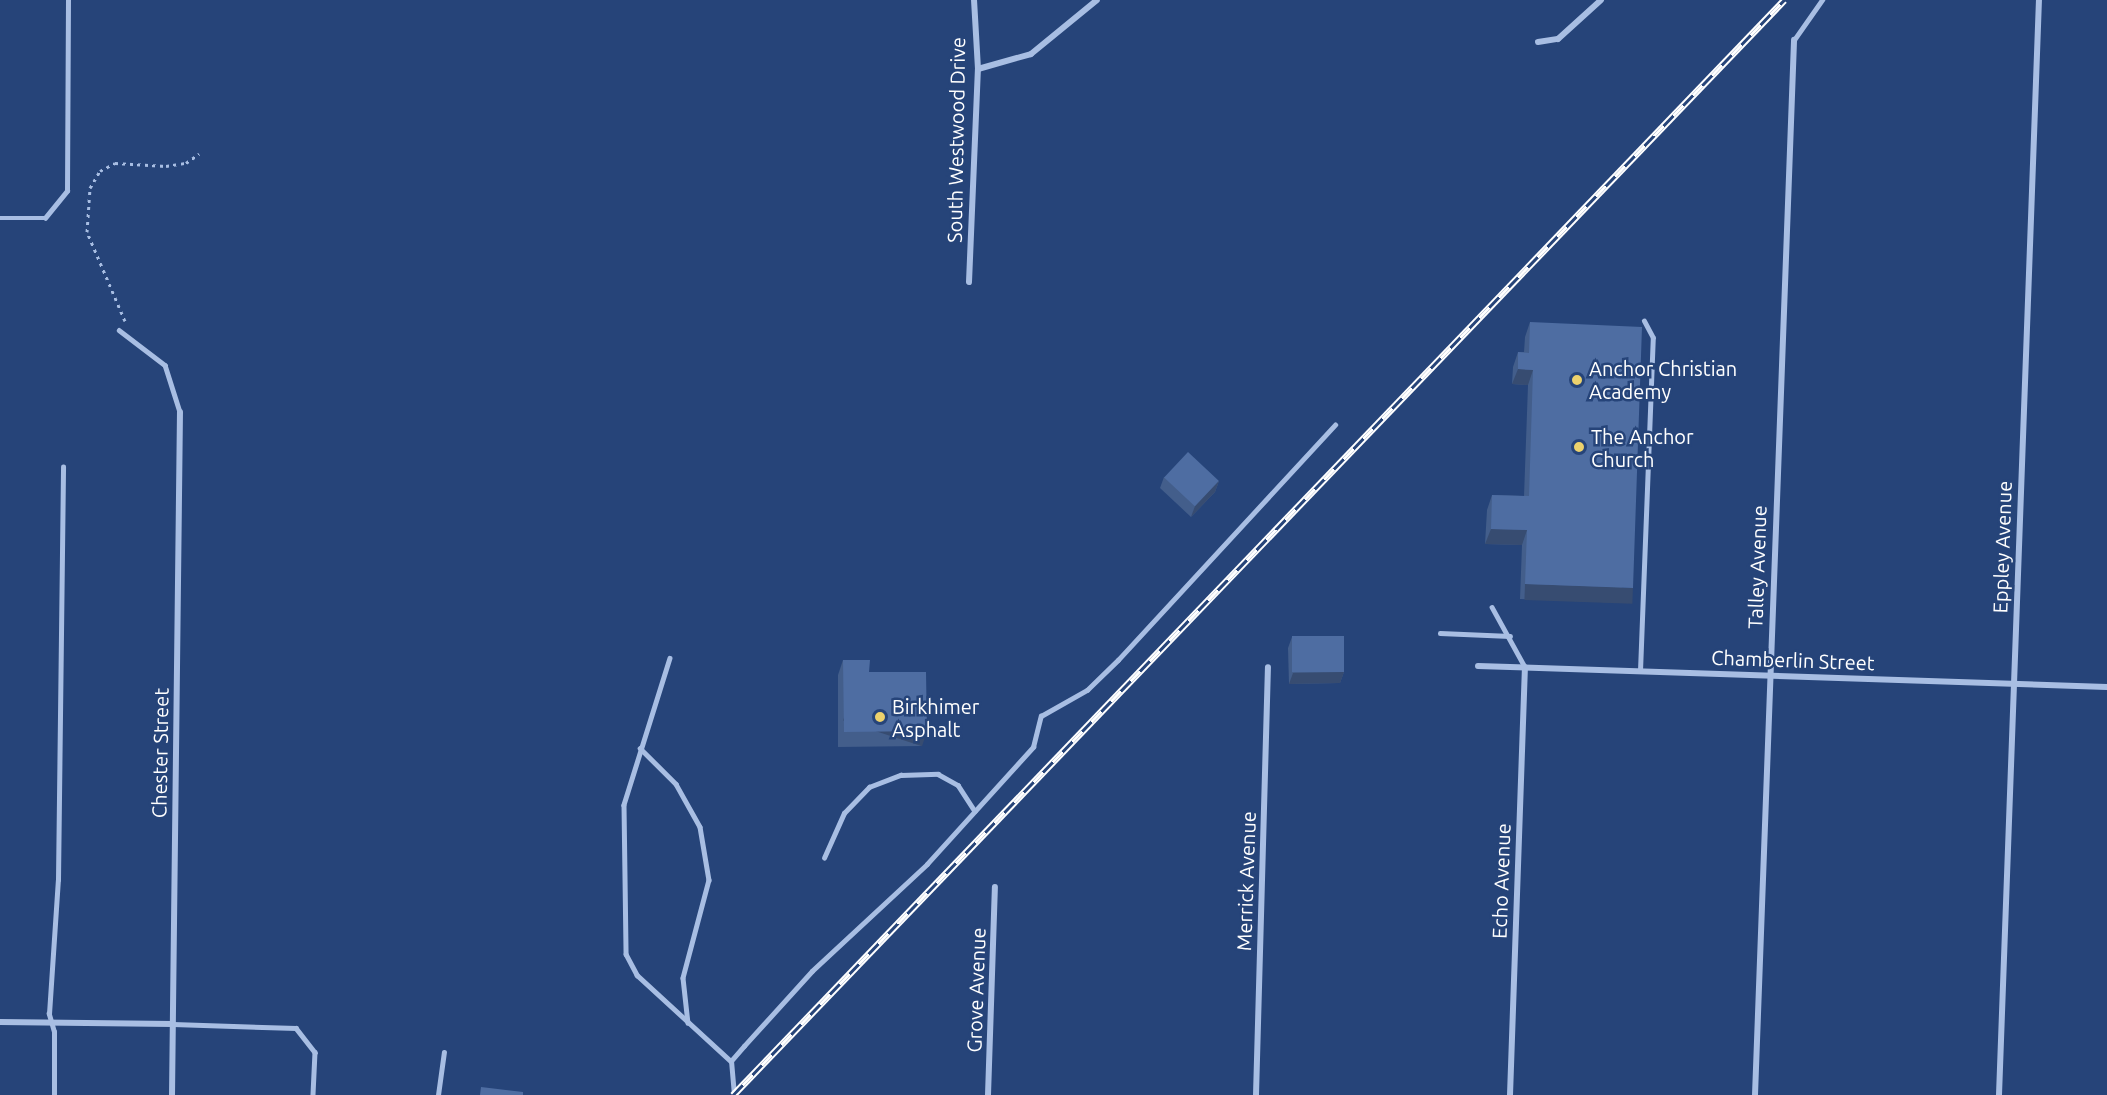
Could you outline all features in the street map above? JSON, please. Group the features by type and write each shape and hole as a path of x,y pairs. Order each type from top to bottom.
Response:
{"street":[{"name":"South Westwood Drive","path":"969,282 978,69 974,0"},
{"path":"978,69 1030,54 1097,0"},
{"path":"1538,42 1558,39 1601,0"},
{"name":"Eppley Avenue","path":"1999,1095 2039,0"},
{"name":"Talley Avenue","path":"1755,1095 1794,40"},
{"name":"Chester Street","path":"172,1095 180,412"},
{"name":"Chamberlin Street","path":"1478,666 2107,687"},
{"name":"Merrick Avenue","path":"1256,1095 1268,667"},
{"name":"Echo Avenue","path":"1510,1095 1526,667"},
{"name":"Grove Avenue","path":"988,1095 995,887"},
{"path":"0,1022 173,1024"}],"lane":[{"path":"0,218 45,218 67,191 68,0"},
{"path":"1794,40 1822,0"},
{"path":"1640,671 1653,338 1644,321"},
{"path":"119,330 165,364 180,412"},
{"path":"731,1061 812,971 927,864 1033,747 1041,716 1088,690 1335,425"},
{"path":"54,1095 52,1023 63,467"},
{"path":"1492,607 1526,667"},
{"path":"1440,633 1510,636"},
{"path":"670,658 624,805 626,954 637,975 731,1061 734,1095"},
{"path":"640,748 676,784 700,827 709,880 683,978 689,1024"},
{"path":"824,858 844,813 869,787 901,776 938,774 958,785 975,811"},
{"path":"173,1024 296,1028 315,1052 314,1095"},
{"path":"438,1095 444,1052"}],"path":[{"path":"119,330 128,317 118,310 98,261 86,203 94,178 108,166 165,166 186,163 199,154"}],"building":[{"name":"The Anchor Church","path":"1530,322 1642,327 1633,588 1525,584 1527,530 1491,529 1492,495 1529,496 1533,370 1518,369 1518,352 1529,353"},
{"path":"1188,452 1219,481 1195,506 1164,478"},
{"path":"1292,636 1344,636 1344,672 1292,672"},
{"name":"Birkhimer Asphalt","path":"843,660 870,660 869,672 926,672 927,731 844,732"},
{"path":"481,1087 523,1092 523,1095 480,1095"}],"railway":[{"path":"733,1095 1784,0"}],"place":[{"name":"Anchor Christian Academy","path":"1577,380"},
{"name":"The Anchor Church","path":"1579,447"},
{"name":"Birkhimer Asphalt","path":"880,717"}]}
